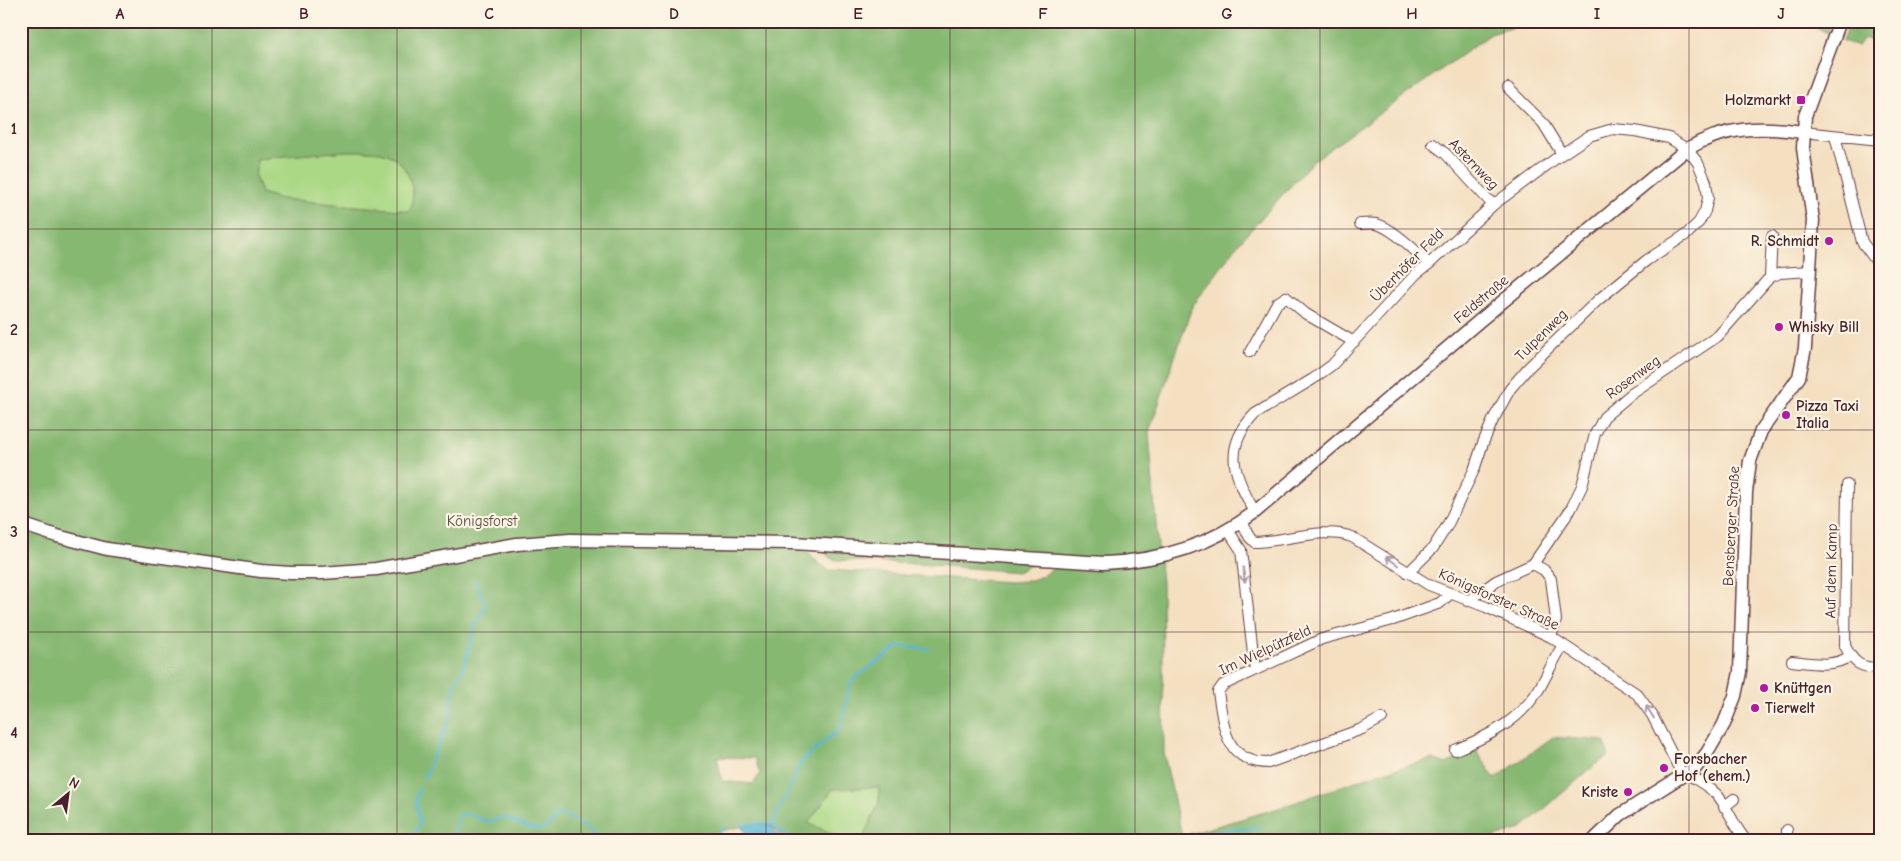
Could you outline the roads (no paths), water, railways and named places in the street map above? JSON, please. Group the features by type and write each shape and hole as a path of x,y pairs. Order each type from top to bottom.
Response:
{"main road":[{"name":"Bensberger Straße","path":"1594,840 1626,811 1696,767 1716,739 1730,709 1739,682 1747,477 1761,431 1793,387 1802,370 1813,220 1803,148 1803,132 1805,116 1840,21"},
{"name":"Feldstraße","path":"21,524 90,545 126,553 260,571 322,573 376,569 517,544 554,541 785,542 1104,563 1146,560 1199,545 1244,521 1478,322 1687,149 1705,138 1740,129 1782,129 1803,132"}],"street":[{"path":"1508,88 1543,123 1562,154"},
{"name":"Überhöfer Feld","path":"1255,512 1241,489 1234,468 1235,446 1242,430 1255,414 1313,379 1332,365 1416,274 1493,205 1589,136 1613,129 1635,131 1669,138 1687,149"},
{"path":"1803,132 1880,140"},
{"path":"1835,136 1862,242 1880,266"},
{"name":"Asternweg","path":"1433,144 1446,154 1493,205"},
{"name":"Tulpenweg","path":"1408,573 1433,548 1448,526 1474,470 1483,442 1510,389 1573,323 1604,295 1647,260 1687,234 1699,222 1705,211 1708,198 1706,182 1698,163 1687,149"},
{"path":"1360,224 1377,224 1391,232 1412,247 1429,264"},
{"path":"1772,236 1770,277 1780,273 1810,271"},
{"name":"Rosenweg","path":"1468,601 1496,582 1532,564 1571,509 1582,486 1594,434 1604,417 1630,395 1718,336 1770,277"},
{"path":"1250,352 1277,303 1286,297 1306,314 1354,342"},
{"name":"Auf dem Kamp","path":"1847,484 1845,646 1850,656"},
{"path":"1244,521 1246,532 1254,542"},
{"path":"1228,530 1241,550 1255,670"},
{"name":"Königsforster Straße","path":"1241,550 1254,542 1327,534 1343,534 1360,540 1408,573 1450,594 1486,607 1551,637 1637,694 1652,715 1686,775"},
{"path":"1532,564 1544,570 1551,579 1556,620 1551,637"},
{"name":"Im Wielpützfeld","path":"1382,718 1362,729 1268,763 1250,760 1237,752 1229,741 1218,692 1222,685 1322,639 1370,627 1440,603 1450,594"},
{"path":"1455,750 1483,738 1505,725 1523,710 1538,690 1563,645"},
{"path":"1792,661 1830,664 1838,663 1850,656 1866,668 1880,668"},
{"path":"1686,775 1714,791 1746,840"},
{"path":"1724,807 1734,799"}],"water":[{"path":"757,824 771,826 782,840 749,840 742,827"}],"waterway":[{"path":"424,778 449,720 451,698 455,683 464,667 476,622 486,604 474,580"},
{"path":"772,824 802,761 840,728 851,681 899,646 930,649"},
{"path":"411,840 420,824 416,800 419,788"},
{"path":"448,840 454,832 458,815 464,814 490,821 502,817 524,826 538,829 545,828 557,815 561,814 583,825 602,840"},
{"path":"742,825 772,824 791,840"},
{"path":"712,840 726,826"},
{"path":"1193,840 1197,834 1261,827"},
{"path":"632,840 641,837 646,840"}],"place":[{"name":"Holzmarkt","path":"1801,100"},
{"name":"R. Schmidt","path":"1829,241"},
{"name":"Whisky Bill","path":"1779,327"},
{"name":"Pizza Taxi Italia","path":"1786,415"},
{"name":"Knüttgen","path":"1764,688"},
{"name":"Tierwelt","path":"1755,708"},
{"name":"Forsbacher Hof (ehem.)","path":"1664,768"},
{"name":"Kriste","path":"1628,792"}],"park label":[{"name":"Königsforst","path":"482,521"}]}
